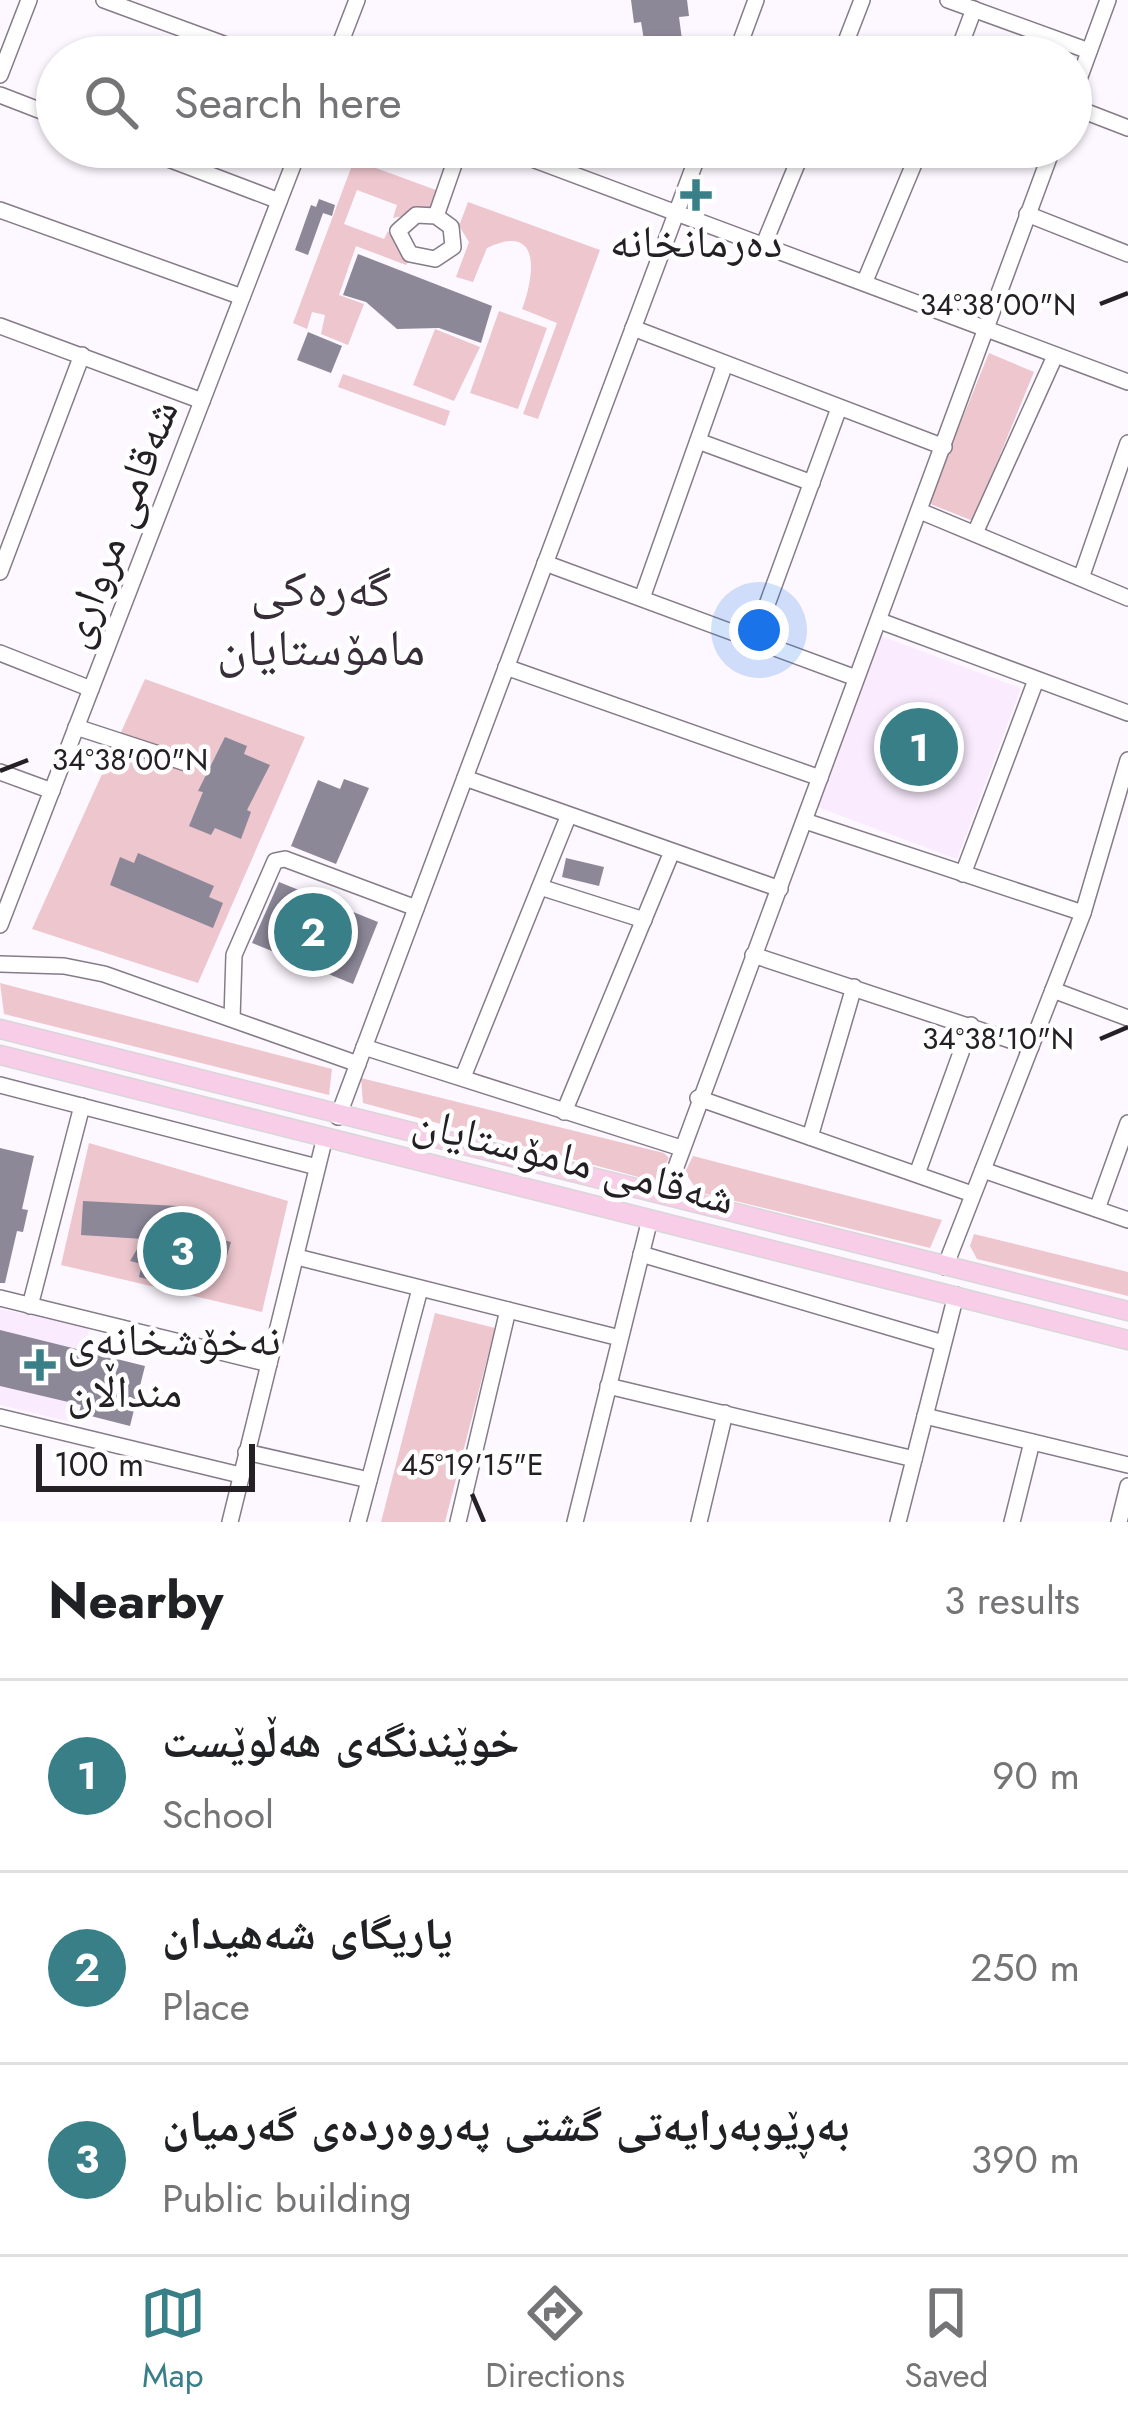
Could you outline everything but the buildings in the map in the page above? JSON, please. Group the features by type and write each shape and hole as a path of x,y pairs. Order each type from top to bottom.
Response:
{"main road":[{"name":"شەقامی مامۆستایان","path":"0,1029 1128,1311"},
{"name":"شەقامی مامۆستایان","path":"0,1055 1128,1340"},
{"path":"123,1086 130,1078 130,1062"},
{"path":"177,1099 175,1083 182,1075"}],"street":[{"path":"0,75 3,56 29,0"},
{"path":"104,0 203,36"},
{"path":"343,36 357,0"},
{"path":"743,36 756,0"},
{"path":"848,36 862,0"},
{"path":"948,0 1050,36"},
{"path":"1092,42 1108,0"},
{"path":"964,36 974,9"},
{"path":"0,95 36,108"},
{"path":"1092,112 1128,128"},
{"path":"192,168 279,201"},
{"name":"شەقامی مرواری","path":"0,926 7,886 52,791 292,168"},
{"path":"436,217 453,168"},
{"path":"556,168 1128,382"},
{"path":"338,1117 693,168"},
{"path":"764,244 795,168"},
{"path":"865,281 912,168"},
{"path":"666,1194 1045,168"},
{"path":"0,210 242,297"},
{"path":"1027,214 1128,254"},
{"path":"0,349 4,327 202,400"},
{"path":"633,328 944,447"},
{"path":"0,572 82,355"},
{"path":"975,533 1055,356"},
{"path":"642,598 725,364"},
{"path":"754,640 839,408"},
{"path":"698,441 812,483"},
{"path":"1081,578 1128,443"},
{"path":"920,511 1128,598"},
{"path":"545,563 856,678"},
{"path":"880,621 1128,713"},
{"path":"0,652 91,688"},
{"path":"506,668 820,778"},
{"path":"963,874 1036,680"},
{"path":"76,728 186,763"},
{"path":"945,1267 1083,914 1128,760"},
{"path":"0,772 52,791"},
{"path":"465,778 780,890"},
{"path":"463,1077 568,817"},
{"path":"805,821 1083,914"},
{"path":"564,1112 671,854"},
{"path":"232,1019 234,955 274,862 285,859 416,908"},
{"path":"539,887 644,920"},
{"path":"753,955 1031,1046"},
{"path":"0,964 64,966 104,974 232,1019 361,1056 463,1077 681,1148"},
{"path":"810,1137 854,987"},
{"path":"1053,990 1128,1018"},
{"path":"917,1174 971,1024"},
{"path":"0,1085 317,1167"},
{"path":"698,1098 972,1194"},
{"path":"30,1306 82,1106"},
{"path":"1097,1209 1128,1123"},
{"path":"230,1522 326,1137"},
{"path":"983,1170 1128,1220"},
{"path":"574,1522 650,1219"},
{"path":"641,1254 944,1343"},
{"path":"297,1257 620,1338"},
{"path":"358,1522 420,1288"},
{"path":"898,1522 956,1295"},
{"path":"0,1298 269,1364"},
{"path":"458,1522 508,1310"},
{"path":"608,1386 914,1460"},
{"path":"699,1522 725,1413"},
{"path":"925,1416 1128,1465"},
{"path":"0,1417 240,1475"},
{"path":"1012,1522 1032,1442"},
{"path":"246,1452 369,1480"},
{"path":"1119,1522 1128,1486"}],"shaded area":[{"path":"351,168 376,168 436,190 429,211 393,218 397,205 357,190 344,224 384,239 388,231 410,259 406,265 356,246 339,295 364,304 348,345 321,334 325,315 312,312 307,329 293,323"},
{"path":"468,202 600,250 538,419 523,414 557,323 522,309 531,269 526,247 518,242 487,248 473,282 456,277 469,242 459,226"},
{"path":"499,311 547,328 518,409 470,393"},
{"path":"435,329 480,347 454,401 413,385"},
{"path":"989,353 1034,372 973,521 928,503"},
{"path":"343,374 450,411 445,426 338,387"},
{"path":"881,636 1021,688 957,859 817,807"},
{"path":"145,679 305,737 198,983 32,929"},
{"path":"0,983 332,1069 329,1095 4,1014"},
{"path":"361,1078 669,1158 657,1182 363,1103"},
{"path":"89,1143 288,1201 262,1312 61,1265"},
{"path":"693,1156 942,1220 930,1248 698,1192 685,1172"},
{"path":"974,1234 1128,1272 1128,1296 977,1259 970,1246"},
{"name":"نەخۆشخانەی منداڵان","path":"0,1309 90,1326 67,1421 0,1405"},
{"path":"435,1313 495,1328 445,1522 381,1522"}],"place":[{"name":"دەرمانخانە","path":"696,195"},
{"name":"خوێندنگەی هەڵوێست","path":"919,747"},
{"name":"یاریگای شەهیدان","path":"313,932"},
{"name":"بەڕێوبەرایەتی گشتی پەروەردەی گەرمیان","path":"182,1251"},
{"name":"نەخۆشخانەی منداڵان","path":"40,1365"}],"district":[{"name":"گەرەکی مامۆستایان","path":"321,617"}]}
